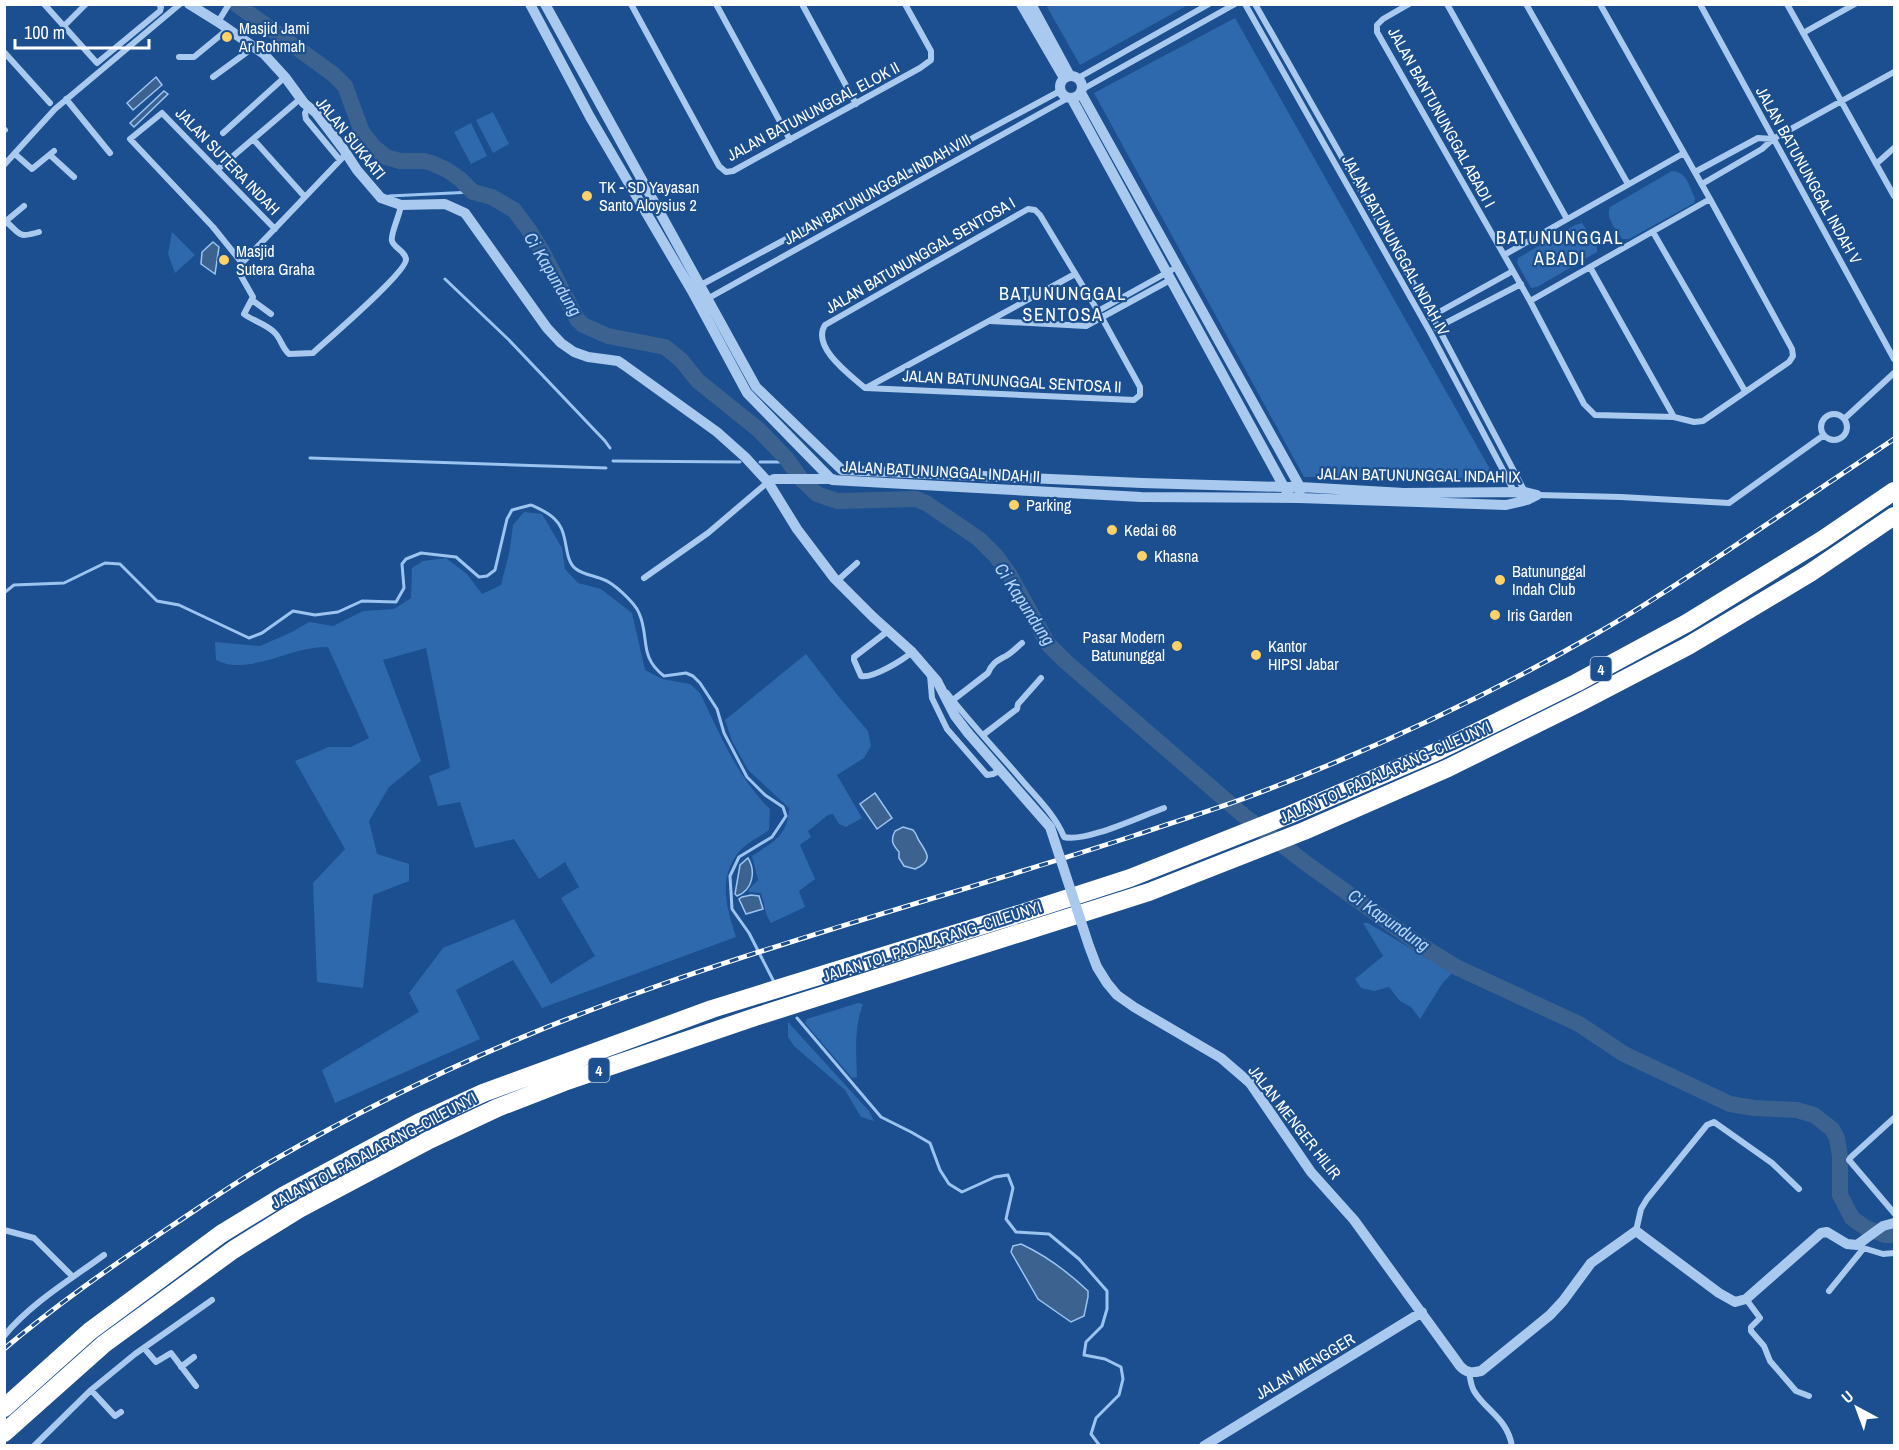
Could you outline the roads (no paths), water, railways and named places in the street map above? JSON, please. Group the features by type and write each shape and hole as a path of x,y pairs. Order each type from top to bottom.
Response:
{"highway":[{"name":"JALAN TOL PADALARANG–CILEUNYI","path":"4,1408 90,1331 221,1234 283,1196 418,1123 483,1093 712,1009 1130,878 1289,815 1438,751 1576,683 1687,623 1822,540 1894,491"},
{"name":"JALAN TOL PADALARANG–CILEUNYI","path":"4,1433 104,1344 233,1250 299,1209 429,1140 477,1117 564,1082 755,1017 1149,892 1304,831 1448,768 1579,704 1688,646 1810,573 1894,516"},
{"path":"1810,573 1894,529"}],"street":[{"path":"45,4 95,62 99,63 160,11 159,4"},
{"path":"64,26 86,4"},
{"path":"4,165 42,121 66,99 180,4"},
{"name":"JALAN SUKAATI","path":"189,4 219,19 228,29 264,54 304,103 316,113 341,160 357,170 379,196 401,205"},
{"name":"JALAN BATUNUNGGAL INDAH II","path":"530,4 590,117 756,387 842,470 1284,487"},
{"name":"JALAN BATUNUNGGAL INDAH II","path":"545,4 696,288"},
{"name":"JALAN BATUNUNGGAL ELOK II","path":"631,4 719,166 726,172 733,171 856,104 931,60 931,51 905,4"},
{"path":"716,4 790,140"},
{"path":"802,4 856,104"},
{"path":"1021,4 1071,77 1082,83 1073,94"},
{"path":"1031,4 1071,77"},
{"path":"1209,4 1060,84 1073,94 1180,271 1297,495"},
{"name":"JALAN BATUNUNGGAL INDAH VIII","path":"704,301 1235,4"},
{"name":"JALAN BATUNUNGGAL INDAH IV","path":"1245,4 1525,496"},
{"name":"JALAN BATUNUNGGAL INDAH IV","path":"1255,4 1432,316 1525,496"},
{"name":"JALAN BANTUNUNGGAL ABADI I","path":"1409,4 1383,19 1377,25 1377,32 1504,255"},
{"path":"1447,4 1568,219"},
{"path":"1526,4 1628,184"},
{"path":"1600,4 1702,184 1792,349 1793,356 1789,362 1703,421 1695,422 1674,417 1594,415 1584,404 1504,255 1684,153"},
{"name":"JALAN BATUNUNGGAL INDAH V","path":"1700,4 1894,359"},
{"path":"1787,4 1894,196"},
{"path":"1803,33 1855,4"},
{"path":"219,19 229,5"},
{"path":"179,57 194,57 228,29"},
{"path":"213,77 254,46"},
{"path":"4,52 50,103"},
{"path":"1702,184 1762,149 1773,139 1894,72"},
{"path":"223,133 285,77"},
{"path":"1073,94 1168,276 1284,487 1297,495"},
{"name":"JALAN BATUNUNGGAL INDAH VIII","path":"696,288 1073,94"},
{"path":"66,99 110,153"},
{"path":"218,169 253,139 304,103"},
{"name":"JALAN SUTERA INDAH","path":"242,263 213,227 130,139 162,113 275,229"},
{"path":"1695,172 1758,138 1773,139"},
{"path":"253,139 305,197"},
{"path":"1876,164 1894,148"},
{"path":"15,154 32,169 52,153 74,177"},
{"path":"271,314 253,299 240,274 242,263 341,160"},
{"path":"1530,301 1710,199"},
{"path":"253,299 244,314 274,332 289,354 313,354 381,291 406,262 406,256 392,241 401,205 439,203 465,213 547,328 561,343 574,352 588,357 612,360 624,365 717,432 771,481"},
{"path":"24,206 5,220 21,236 39,232"},
{"name":"JALAN BATUNUNGGAL SENTOSA I","path":"866,388 835,361 821,341 821,331 825,325 1028,209 1035,210 1040,215 1075,274"},
{"path":"1653,232 1744,391"},
{"path":"1590,267 1674,417"},
{"path":"1098,311 1180,271"},
{"path":"1424,321 1513,271"},
{"path":"866,388 1075,274 1102,318"},
{"path":"989,321 1086,326 1168,276"},
{"path":"1430,332 1521,284"},
{"name":"JALAN BATUNUNGGAL INDAH II","path":"704,301 747,393 832,480 1141,497 1297,495"},
{"name":"JALAN BATUNUNGGAL SENTOSA II","path":"866,388 1134,400 1140,395 1140,387 1102,318"},
{"name":"JALAN BATUNUNGGAL INDAH IX","path":"1844,419 1894,373"},
{"name":"JALAN BATUNUNGGAL INDAH IX","path":"1838,414 1844,419 1847,430 1842,437 1834,440 1824,435 1821,427 1826,416 1838,414"},
{"name":"JALAN BATUNUNGGAL INDAH IX","path":"1297,495 1404,493 1621,496 1729,503 1824,435"},
{"path":"644,578 708,533 771,481 832,480 842,470"},
{"name":"JALAN MENGER HILIR","path":"771,481 797,529 837,581 912,652 937,681 955,716 968,733 1050,826 1089,946 1097,967 1107,983 1117,995 1221,1058 1250,1083 1311,1172 1354,1220 1460,1366 1469,1372"},
{"path":"837,581 857,563"},
{"path":"888,631 855,657 854,660 861,676 868,677 898,663 912,652"},
{"path":"952,700 988,673 999,658 1006,656 1022,643"},
{"path":"929,672 932,698 947,729 987,775 1009,765"},
{"path":"983,735 1017,709 1018,704 1041,678"},
{"path":"937,681 1054,818 1064,837 1071,839 1090,836 1164,808"},
{"path":"1894,1118 1849,1160 1894,1213"},
{"path":"1512,1446 1501,1422 1474,1391 1469,1372 1481,1371 1550,1315 1591,1263 1636,1231 1641,1209 1647,1199 1707,1125 1714,1122 1772,1162 1799,1189"},
{"path":"1829,1291 1861,1245 1889,1225"},
{"path":"4,1230 34,1238 74,1277"},
{"path":"1636,1231 1719,1293 1735,1302 1746,1299 1821,1233 1827,1232 1847,1244 1861,1245 1883,1254 1894,1253"},
{"path":"4,1336 37,1304 104,1255"},
{"path":"1746,1299 1760,1318 1751,1327 1751,1331 1764,1346 1770,1361 1796,1391 1809,1396"},
{"path":"37,1445 91,1390 144,1348 212,1300"},
{"name":"JALAN MENGGER","path":"1203,1446 1422,1312"},
{"path":"144,1348 156,1362 171,1353 196,1386"},
{"path":"182,1366 194,1357"},
{"path":"91,1390 115,1416 121,1412"}],"waterway":[{"name":"Ci Kapundung","path":"236,4 333,74 345,86 362,132 386,157 400,161 425,161 434,164 460,179 473,192 492,197 514,210 543,253 577,319 583,325 608,336 665,347 681,360 698,381 759,430 817,494 837,501 916,499 926,503 979,539 996,556 1009,574 1048,644 1065,661 1243,815 1307,864 1416,942 1456,967 1579,1024 1624,1054 1730,1104 1754,1108 1797,1110 1814,1115 1832,1129 1837,1138 1840,1156 1840,1195 1852,1218 1866,1228 1885,1235 1894,1235"},
{"path":"389,196 473,192"},
{"path":"445,279 509,340 610,448"},
{"path":"310,458 606,468"},
{"path":"613,461 740,462"},
{"path":"760,462 789,462"},
{"path":"4,593 14,585 64,583 105,563 120,564 157,601 179,605 249,638 262,633 293,611 315,615 338,612 362,601 396,602 404,588 402,564 406,559 421,553 456,557 479,577 487,576 495,570 507,519 512,510 531,505 539,509 551,516 560,526 572,565 582,572 612,584 637,609 648,654 656,669 664,676 686,673 700,683 717,709 724,733 747,777 765,795 783,807 786,816 772,837 739,857 730,876 732,909 749,933 773,980"},
{"path":"797,1018 881,1117 930,1143 940,1170 949,1184 962,1192 995,1177 1008,1175 1013,1188 1006,1219 1016,1232 1049,1234 1079,1259 1107,1291 1107,1309 1102,1326 1086,1342 1084,1355 1105,1359 1121,1367 1123,1379 1119,1395 1096,1418 1091,1434 1100,1446"}],"railway":[{"path":"4,1349 84,1287 233,1185 367,1109 511,1042 610,1003 778,946 1077,854 1211,810 1385,741 1511,680 1609,626 1677,584 1894,439"}],"place":[{"name":"Masjid Jami Ar Rohmah","path":"227,37"},
{"name":"TK - SD Yayasan Santo Aloysius 2","path":"587,196"},
{"name":"Masjid Sutera Graha","path":"224,260"},
{"name":"Parking","path":"1014,505"},
{"name":"Kedai 66","path":"1112,530"},
{"name":"Khasna","path":"1142,556"},
{"name":"Batununggal Indah Club","path":"1500,580"},
{"name":"Iris Garden","path":"1495,615"},
{"name":"Pasar Modern Batununggal","path":"1177,646"},
{"name":"Kantor HIPSI Jabar","path":"1256,655"}],"district":[{"name":"BATUNUNGGAL ABADI","path":"1560,247"},
{"name":"BATUNUNGGAL SENTOSA","path":"1063,303"}]}
